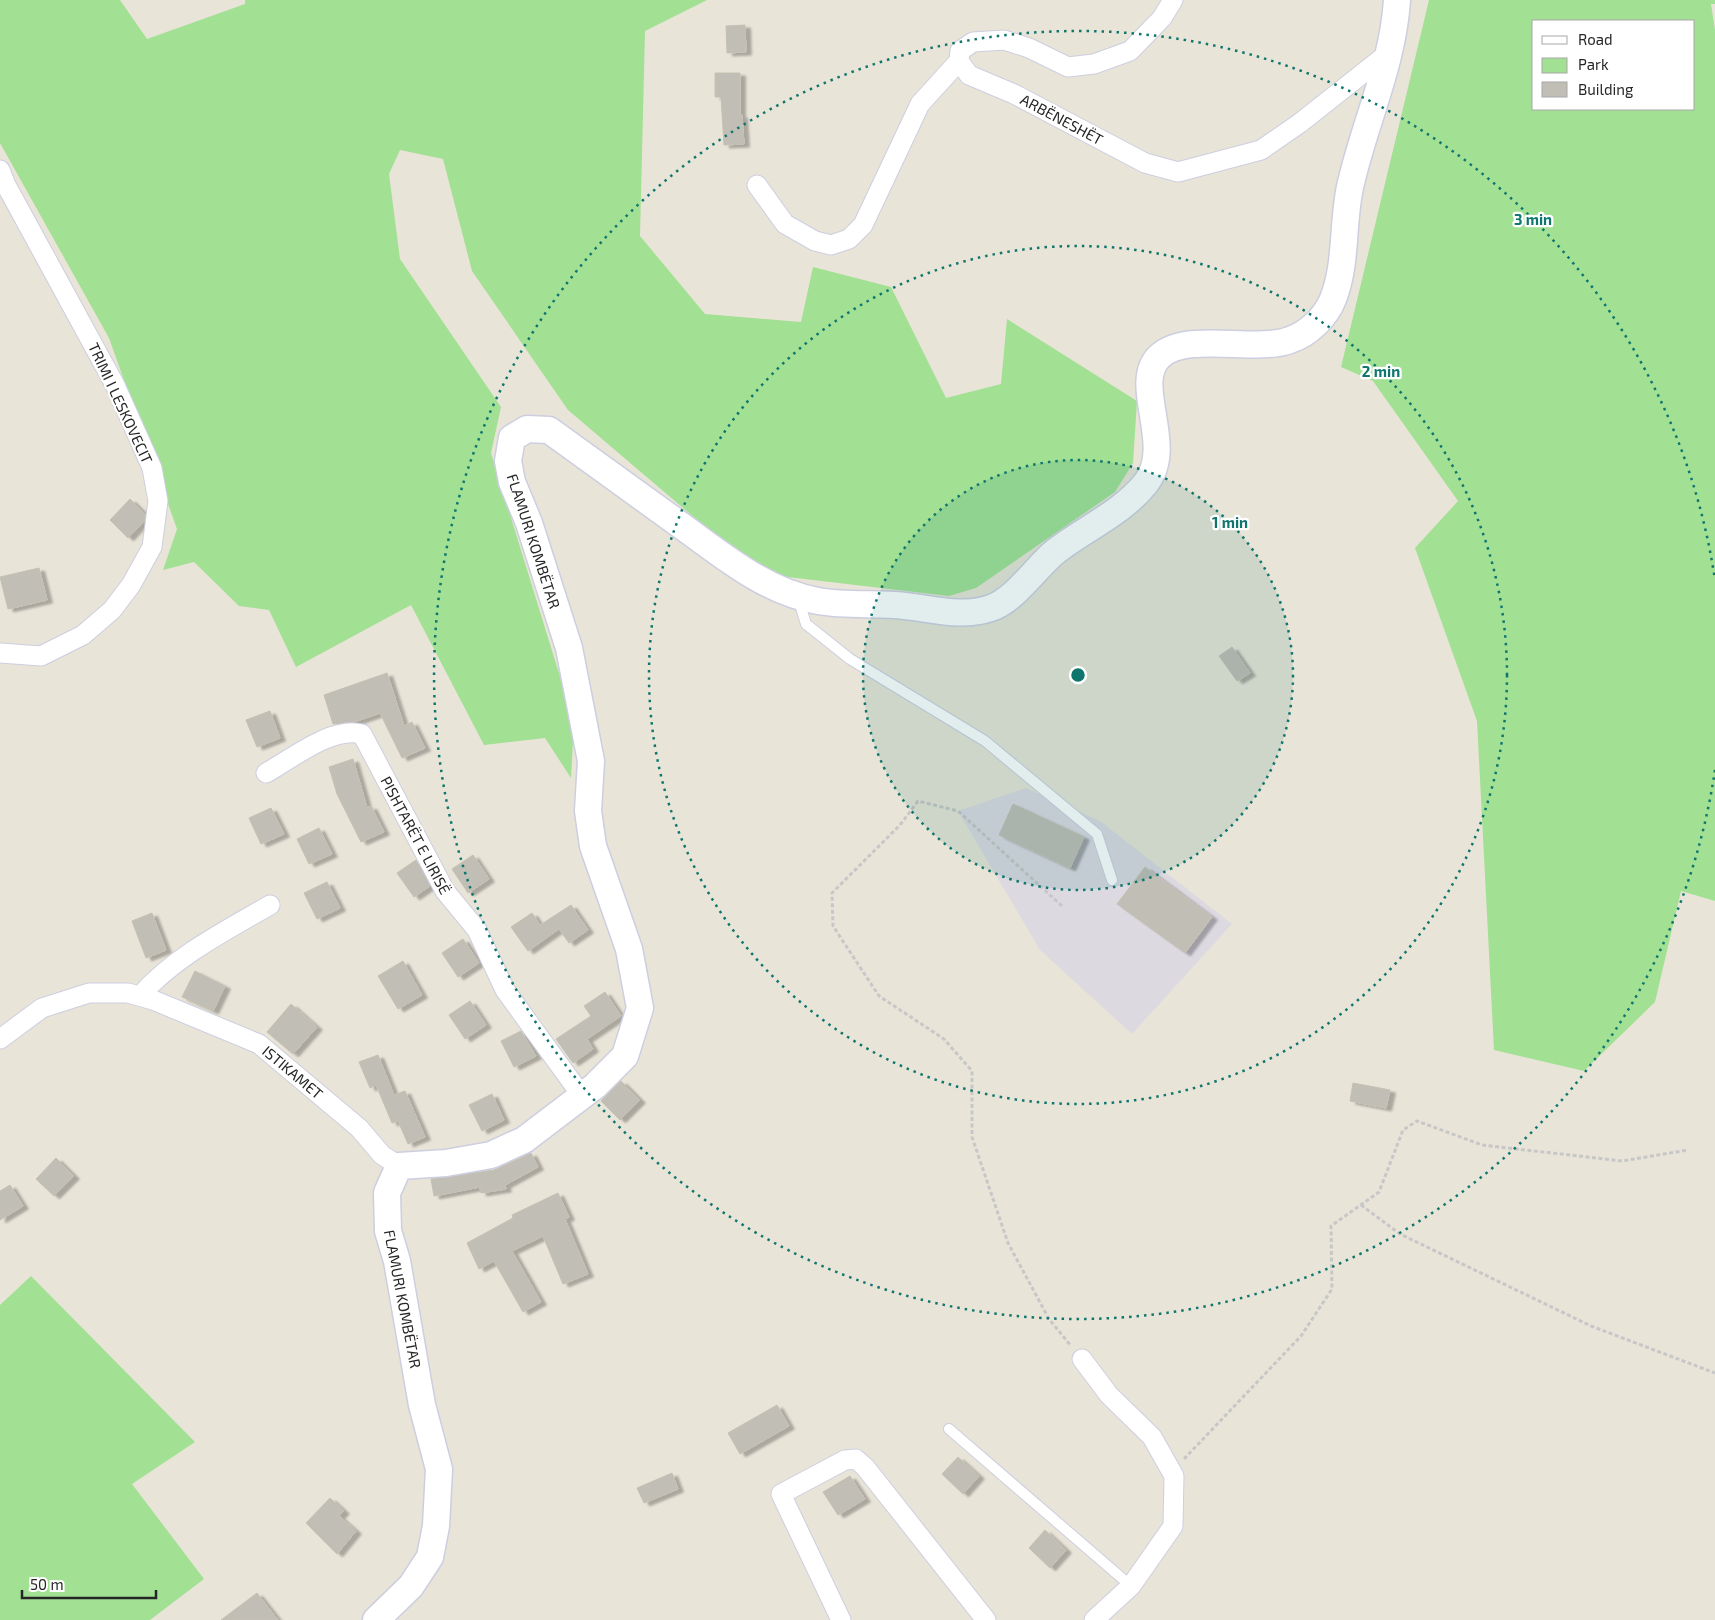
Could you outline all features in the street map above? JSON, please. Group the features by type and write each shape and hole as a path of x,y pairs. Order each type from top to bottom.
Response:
{"street":[{"path":"757,185 786,224 815,241 831,244 849,239 862,225 920,104 959,60 960,51 973,42 1004,40 1029,48 1068,68 1094,64 1130,51 1162,18 1173,0"},
{"path":"1391,51 1397,0"},
{"name":"ARBËNESHËT","path":"959,60 969,75 1014,94 1145,163 1178,172 1262,150 1300,124 1391,51"},
{"name":"FLAMURI KOMBËTAR","path":"376,1620 411,1586 430,1557 436,1526 438,1469 422,1405 397,1261 388,1231 388,1193 399,1166 446,1163 491,1155 524,1140 582,1096 625,1056 640,1008 629,949 594,846 588,811 591,761 569,648 528,523 512,482 508,461 512,438 526,429 549,430 744,571 796,594 817,601 907,606 947,614 993,608 1026,582 1053,554 1124,507 1153,474 1158,452 1158,438 1149,388 1158,356 1171,349 1187,345 1273,344 1288,341 1313,325 1324,315 1332,302 1338,280 1350,189 1391,51"},
{"name":"TRIMI I LESKOVECIT","path":"0,170 6,185 115,385 152,468 158,501 152,547 131,585 112,610 82,635 41,656 0,653"},
{"name":"PISHTARËT E LIRISË","path":"266,773 333,734 353,732 362,734 445,891 477,930 505,990 582,1096"},
{"path":"140,996 151,983 207,942 270,905"},
{"name":"ISTIKAMET","path":"0,1039 42,1008 89,993 128,993 140,996 259,1044 359,1128 382,1155 399,1166"},
{"path":"1082,1359 1109,1395 1152,1436 1174,1476 1173,1526 1131,1586 1094,1620"},
{"path":"841,1620 781,1494 845,1460 856,1459 865,1467 986,1620"}],"lane":[{"path":"796,594 806,624 850,659 985,741 1097,834 1112,880"},
{"path":"949,1429 1131,1586"}],"path":[{"path":"1062,906 958,810 918,801 900,825 832,893 833,926 879,996 944,1039 972,1071 972,1137 1008,1243 1049,1319 1082,1359"},
{"path":"1171,1472 1301,1336 1332,1290 1331,1226 1379,1192 1403,1130 1417,1121 1482,1144 1622,1161 1688,1150"},
{"path":"1360,1205 1400,1234 1591,1326 1715,1373"}],"shaded area":[{"path":"1026,788 1100,821 1232,924 1132,1034 1040,950 958,811"}],"green space":[{"path":"0,0 120,0 147,39 245,4 245,0 707,0 645,31 640,236 705,314 801,322 813,267 891,287 946,398 1001,384 1007,319 1137,401 1133,463 1115,492 976,588 949,596 779,576 716,536 568,410 472,271 443,159 400,150 389,174 400,259 501,407 491,453 574,722 571,778 545,738 484,745 411,605 296,667 269,610 239,606 194,562 163,570 177,529 109,338 0,143"},
{"path":"1429,0 1715,0 1715,4 1711,4 1715,30 1715,901 1681,891 1655,1002 1584,1071 1494,1050 1477,721 1415,548 1458,501 1373,381 1341,367"},
{"path":"31,1276 195,1442 132,1484 204,1579 150,1620 0,1620 0,1305"}],"building":[{"path":"745,25 746,52 727,53 726,26"},
{"path":"715,73 740,73 740,115 742,115 744,144 724,145 721,97 715,97"},
{"path":"130,499 145,514 144,521 128,538 110,520"},
{"path":"39,568 47,600 8,609 0,577"},
{"path":"1232,647 1250,673 1237,681 1219,656"},
{"path":"387,673 404,726 412,722 425,748 402,758 380,713 354,722 333,724 324,695"},
{"path":"270,711 280,738 257,747 246,720"},
{"path":"353,759 367,808 371,806 384,832 361,842 337,794 329,767"},
{"path":"1013,804 1084,837 1070,868 999,835"},
{"path":"271,808 284,834 261,844 249,818"},
{"path":"319,828 332,854 309,864 297,839"},
{"path":"473,855 489,879 468,893 452,869"},
{"path":"416,860 430,886 414,897 397,873"},
{"path":"1145,867 1212,917 1185,953 1117,904"},
{"path":"327,882 340,908 317,919 304,893"},
{"path":"571,905 588,930 569,943 559,929 528,951 511,927 532,913 540,925"},
{"path":"152,913 166,950 146,958 132,921"},
{"path":"463,939 479,963 458,977 442,953"},
{"path":"403,961 422,995 398,1009 378,976"},
{"path":"195,971 225,986 213,1011 182,997"},
{"path":"605,992 621,1016 587,1039 593,1049 573,1063 556,1039 591,1016 584,1006"},
{"path":"470,1001 486,1025 465,1039 449,1015"},
{"path":"291,1004 317,1027 293,1054 267,1032"},
{"path":"521,1031 536,1056 514,1067 501,1041"},
{"path":"378,1055 394,1095 405,1091 425,1137 408,1144 398,1121 392,1123 376,1085 370,1088 359,1062"},
{"path":"621,1081 640,1100 620,1120 601,1101"},
{"path":"1353,1083 1390,1090 1386,1108 1350,1101"},
{"path":"492,1094 504,1120 482,1131 469,1105"},
{"path":"531,1153 538,1167 505,1185 506,1189 481,1193 480,1187 434,1196 431,1179 494,1170"},
{"path":"56,1158 74,1176 54,1196 36,1179"},
{"path":"10,1185 23,1206 0,1220 0,1191"},
{"path":"558,1193 569,1217 565,1219 588,1274 563,1284 543,1236 512,1251 541,1302 523,1312 494,1261 479,1269 467,1243 513,1218 512,1215"},
{"path":"777,1405 789,1426 740,1454 728,1433"},
{"path":"958,1457 979,1476 963,1494 942,1474"},
{"path":"672,1473 678,1489 644,1503 637,1488"},
{"path":"850,1476 865,1499 838,1515 823,1492"},
{"path":"330,1498 344,1511 339,1516 356,1531 337,1554 306,1523"},
{"path":"1045,1530 1066,1550 1050,1568 1029,1548"},
{"path":"257,1593 278,1620 221,1620"}]}
